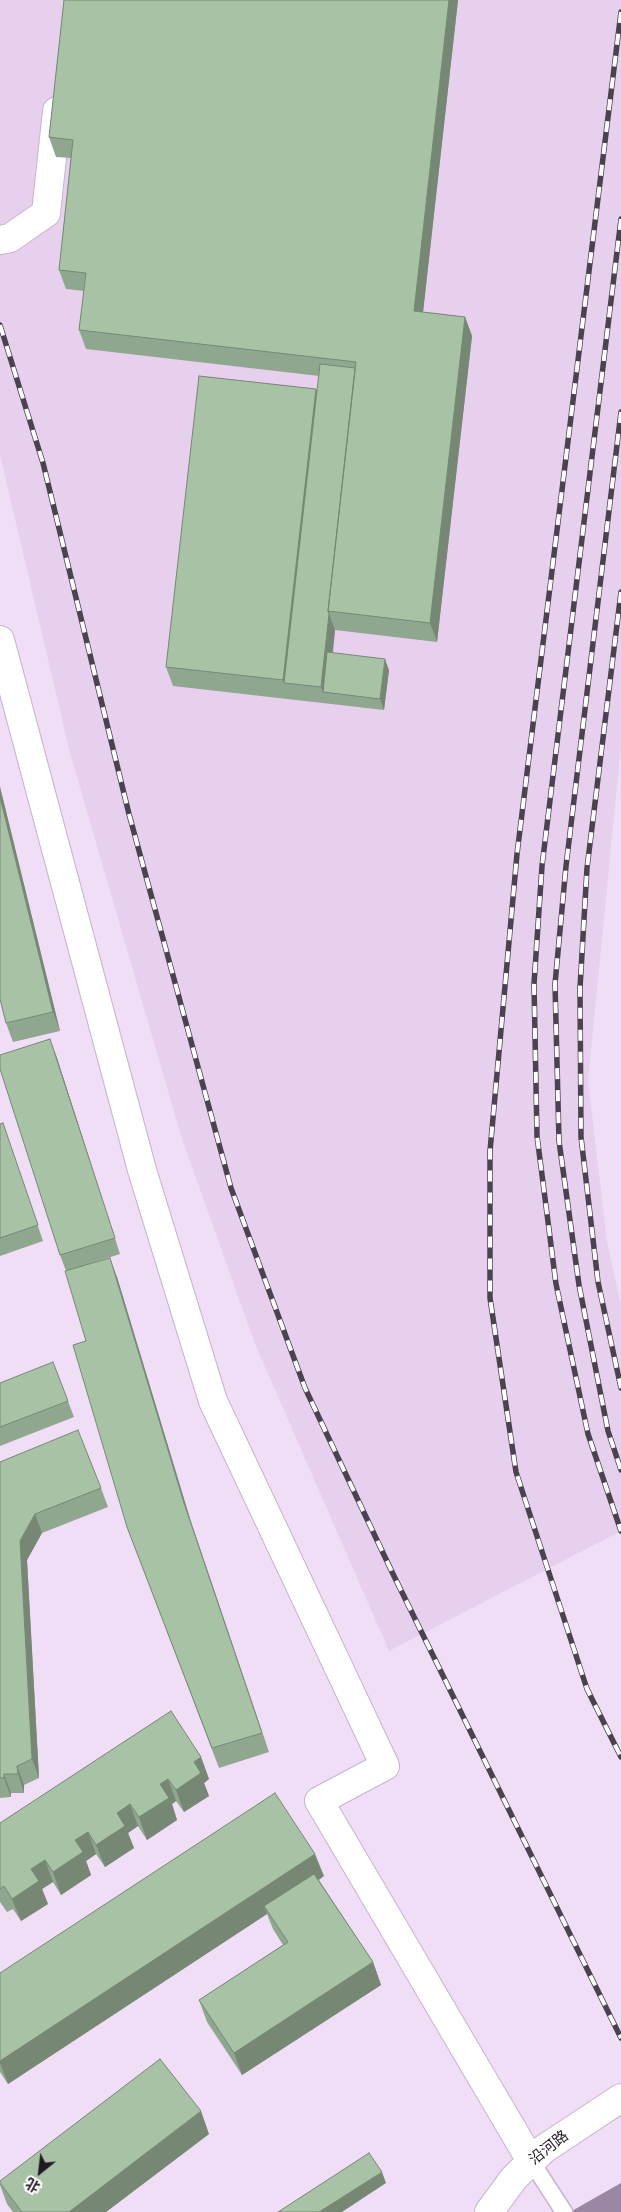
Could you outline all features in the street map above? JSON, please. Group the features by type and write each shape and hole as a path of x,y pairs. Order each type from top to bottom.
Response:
{"street":[{"path":"0,240 10,238 46,213 60,87"},
{"path":"0,640 142,1170 213,1401 385,1766 319,1801 531,2161"},
{"name":"沿河路","path":"489,2212 514,2178 544,2149 621,2098"}],"lane":[{"path":"531,2161 564,2212"}],"shaded area":[{"path":"0,0 621,0 621,747 588,1080 607,1242 621,1305 621,1531 389,1651 255,1344 181,1136 70,753 0,455"},
{"path":"621,2183 621,2212 570,2212"}],"building":[{"path":"64,0 449,0 414,311 465,317 430,623 328,611 356,362 79,330 86,273 59,270 73,140 49,137"},
{"path":"320,364 355,368 321,687 284,683"},
{"path":"199,376 316,389 283,680 166,667"},
{"path":"327,652 385,659 380,699 323,692"},
{"path":"0,797 53,1012 6,1023 0,999"},
{"path":"50,1039 115,1238 60,1255 0,1069 0,1055"},
{"path":"3,1123 38,1225 0,1238 0,1124"},
{"path":"110,1258 184,1503 262,1733 212,1748 127,1527 73,1345 86,1341 65,1271"},
{"path":"53,1362 68,1401 0,1427 0,1383"},
{"path":"78,1430 101,1488 35,1514 20,1541 32,1759 17,1766 18,1774 4,1774 4,1778 0,1778 0,1462"},
{"path":"171,1711 201,1757 194,1762 201,1773 176,1790 168,1779 160,1784 169,1798 139,1817 130,1804 117,1813 125,1826 96,1845 88,1832 75,1840 83,1852 53,1872 45,1860 31,1869 39,1881 12,1899 4,1886 0,1889 0,1823"},
{"path":"275,1793 315,1854 0,2061 0,1973"},
{"path":"314,1874 373,1962 234,2053 199,2000 288,1942 264,1906"},
{"path":"160,2059 201,2111 69,2212 22,2212 0,2181"},
{"path":"369,2153 382,2172 319,2212 278,2212"}],"railway":[{"path":"621,12 517,854 490,1151 490,1298 516,1472 587,1689 621,1757"},
{"path":"621,219 542,866 534,984 537,1136 556,1284 588,1434 621,1531"},
{"path":"0,325 43,463 129,814 231,1188 305,1388 393,1574 621,2038"},
{"path":"621,412 566,866 555,984 559,1141 579,1285 608,1431 621,1470"},
{"path":"621,592 587,868 580,988 581,1137 598,1282 621,1388"}]}
